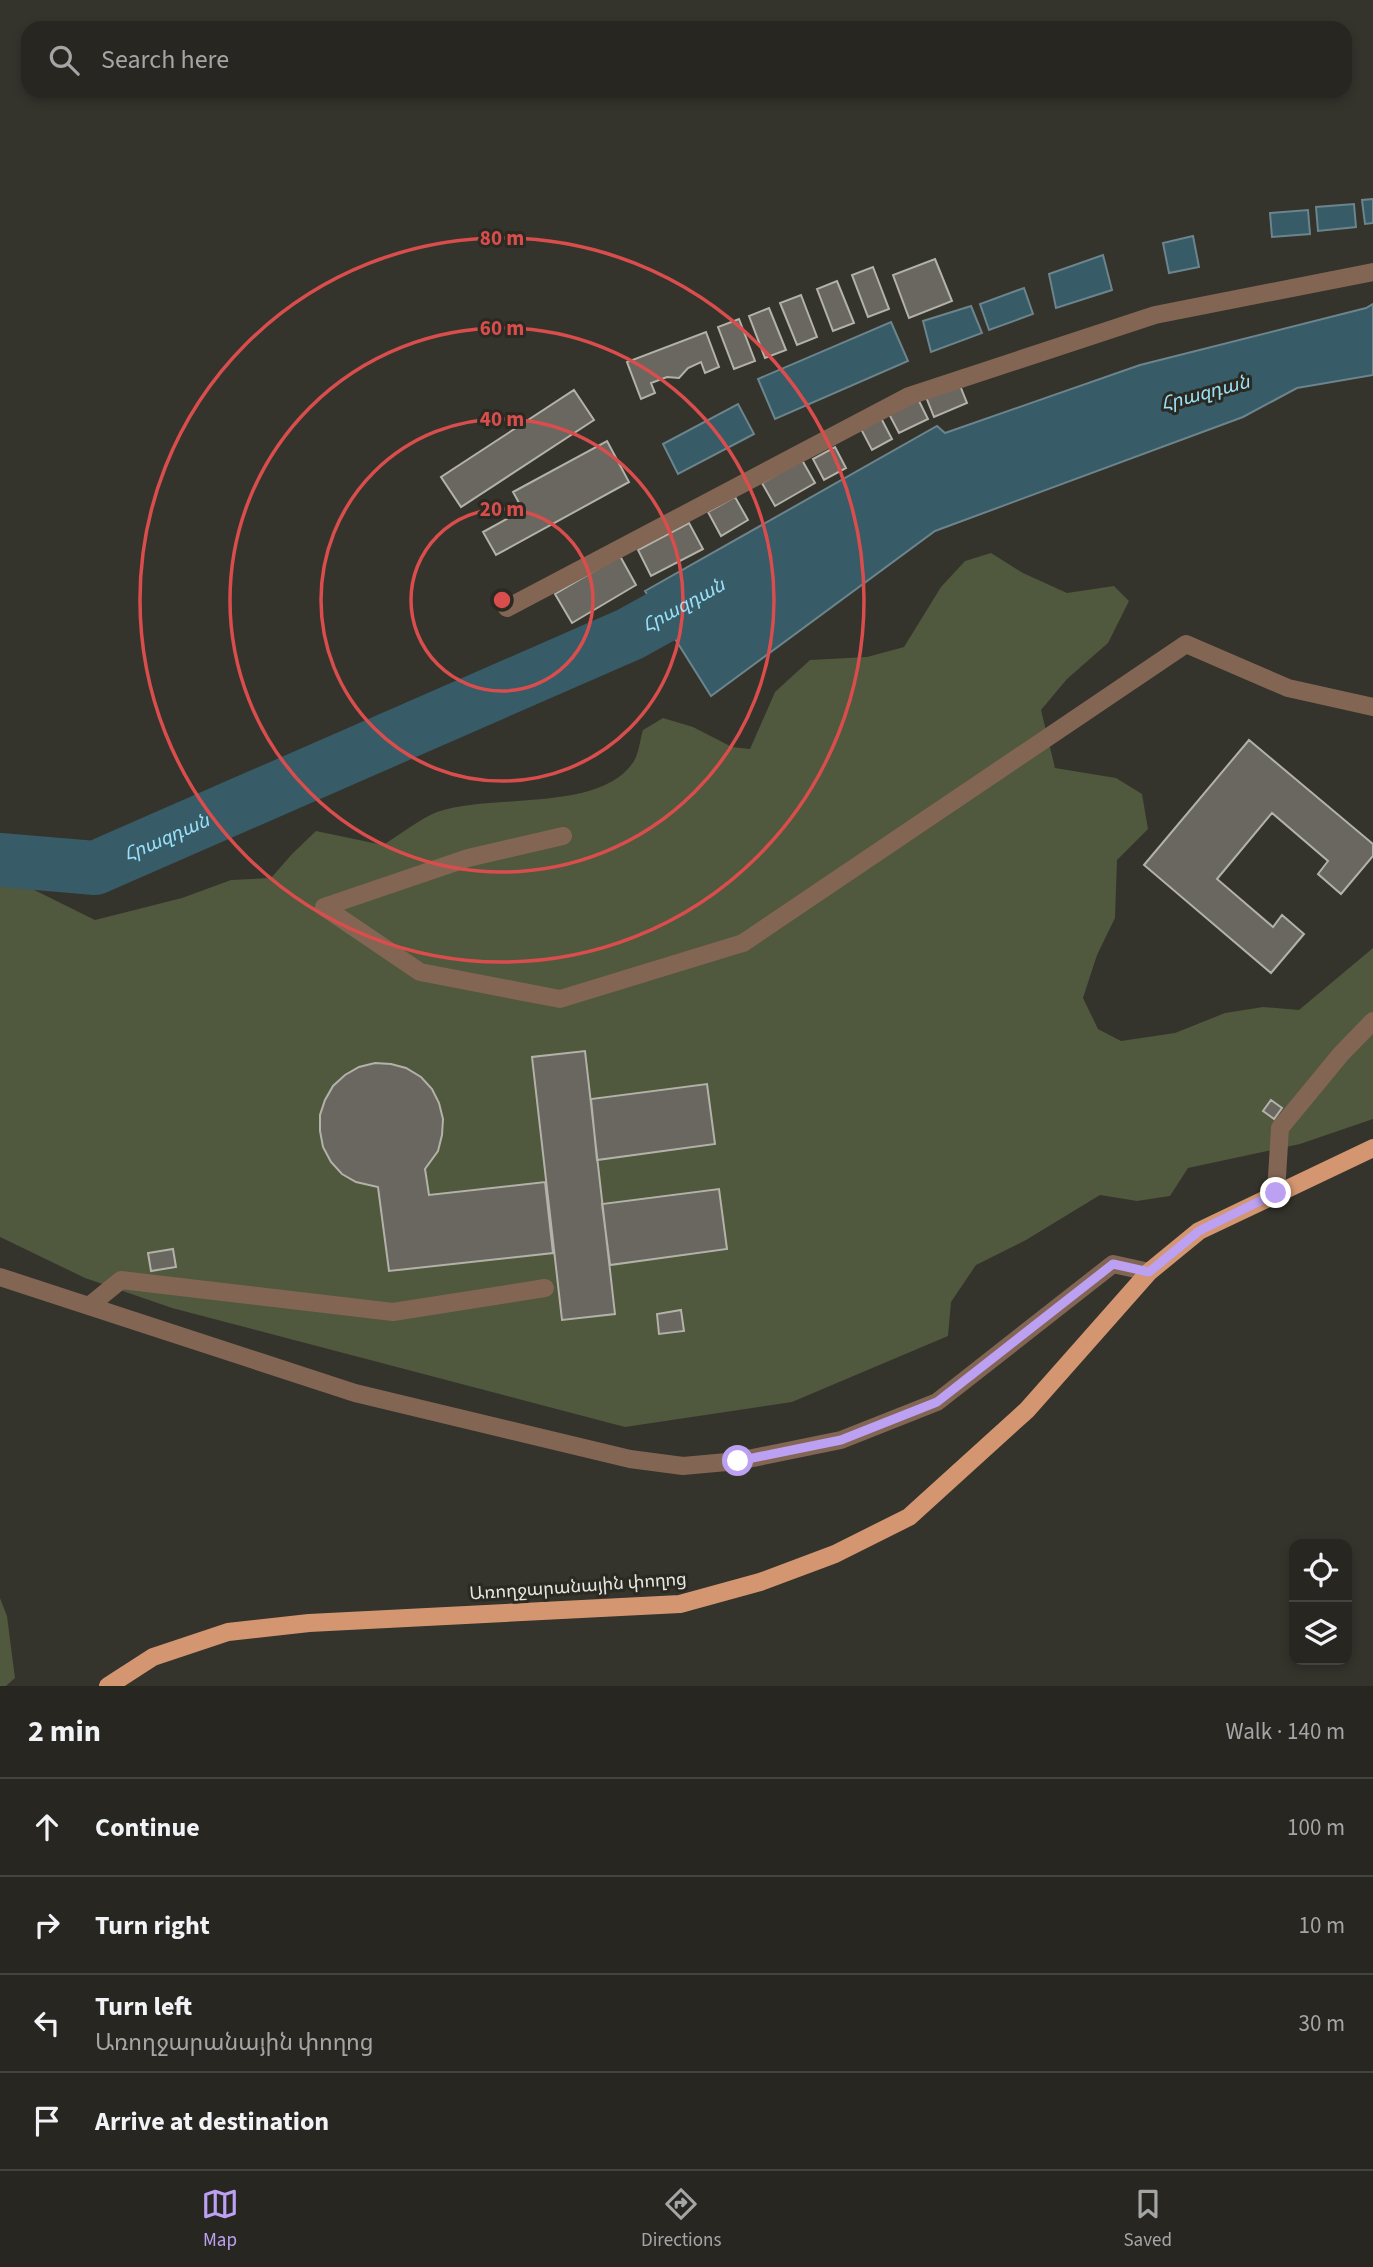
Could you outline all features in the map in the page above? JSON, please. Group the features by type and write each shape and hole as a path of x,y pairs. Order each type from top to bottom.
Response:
{"main road":[{"name":"Առողջարանային փողոց","path":"108,1686 153,1657 228,1632 309,1623 680,1604 760,1582 835,1553 909,1517 1027,1410 1149,1272 1199,1231 1373,1148"}],"street":[{"path":"507,608 909,396 1155,315 1373,272"},
{"path":"563,836 468,858 324,907 420,972 561,999 743,943 1186,644 1288,688 1373,707"},
{"path":"1276,1193 1280,1128 1341,1054 1373,1021"},
{"path":"0,1277 355,1393 630,1459 683,1466 738,1461 841,1440 937,1402 1113,1264 1149,1272"},
{"path":"89,1306 121,1280 393,1312 545,1288"}],"green space":[{"path":"991,553 1023,573 1067,593 1114,586 1129,601 1108,643 1067,679 1041,710 1055,768 1116,778 1142,794 1148,829 1117,860 1115,918 1097,955 1083,998 1098,1029 1121,1041 1175,1033 1225,1013 1263,1007 1299,1010 1373,948 1373,1119 1300,1144 1188,1168 1170,1196 1137,1201 1100,1195 1026,1240 976,1265 951,1302 948,1336 792,1402 625,1427 172,1308 85,1278 0,1237 0,873 95,920 182,898 231,880 271,878 316,831 383,845 437,812 459,806 543,799 597,788 619,777 634,761 643,730 663,718 693,727 732,747 750,749 775,692 810,660 867,657 904,647 941,587 965,561"},
{"path":"0,1598 7,1616 15,1678 6,1686 0,1686"}],"water":[{"path":"1373,199 1373,223 1365,224 1362,200"},
{"path":"1354,204 1356,227 1318,231 1316,207"},
{"path":"1308,210 1310,234 1272,237 1270,213"},
{"path":"1193,236 1199,267 1169,273 1163,243"},
{"path":"1103,255 1112,290 1056,308 1049,274"},
{"path":"1024,288 1033,314 989,330 980,304"},
{"path":"1373,304 1373,375 1297,388 1243,417 935,531 711,696 645,591 937,426 945,433 1140,365"},
{"path":"971,306 982,333 931,352 923,321"},
{"path":"891,322 908,361 775,419 758,379"},
{"path":"738,404 754,434 678,474 663,444"}],"building":[{"path":"935,259 952,301 909,318 893,275"},
{"path":"873,267 889,309 868,317 852,275"},
{"path":"837,281 854,323 833,331 817,289"},
{"path":"801,295 817,337 797,345 780,303"},
{"path":"769,308 786,350 765,358 749,316"},
{"path":"739,319 755,361 734,369 718,327"},
{"path":"706,332 719,367 705,373 701,362 688,368 679,378 667,377 651,383 655,393 641,399 627,362"},
{"path":"959,383 967,403 934,417 926,397"},
{"path":"574,390 594,420 461,507 441,477"},
{"path":"918,399 928,419 899,433 889,414"},
{"path":"881,418 892,439 872,450 861,429"},
{"path":"607,441 629,482 496,555 483,532 523,510 513,492"},
{"path":"835,447 846,468 824,480 813,459"},
{"path":"802,460 815,483 775,506 762,483"},
{"path":"735,497 748,520 721,536 708,512"},
{"path":"689,523 703,549 651,576 638,550"},
{"path":"620,556 636,585 572,623 555,594"},
{"path":"1249,740 1373,844 1373,856 1341,894 1318,874 1328,861 1272,813 1217,879 1273,927 1282,915 1304,934 1271,973 1144,865"},
{"path":"585,1051 615,1314 562,1320 532,1057"},
{"path":"375,1063 406,1068 421,1077 432,1089 439,1103 443,1119 442,1135 438,1151 425,1169 429,1195 545,1182 553,1253 389,1271 378,1187 356,1182 342,1174 323,1147 320,1131 320,1115 333,1086 359,1067"},
{"path":"707,1084 715,1144 597,1160 591,1099"},
{"path":"1271,1100 1282,1108 1274,1119 1263,1111"},
{"path":"719,1189 727,1249 610,1265 602,1204"},
{"path":"173,1249 176,1267 151,1271 148,1253"},
{"path":"681,1310 684,1331 659,1334 657,1314"}],"waterway":[{"name":"Հրազդան","path":"0,860 95,868 630,634 724,582"}],"route":[{"path":"738,1461 841,1440 937,1402 1113,1264 1149,1272 1199,1231 1276,1193"}]}
